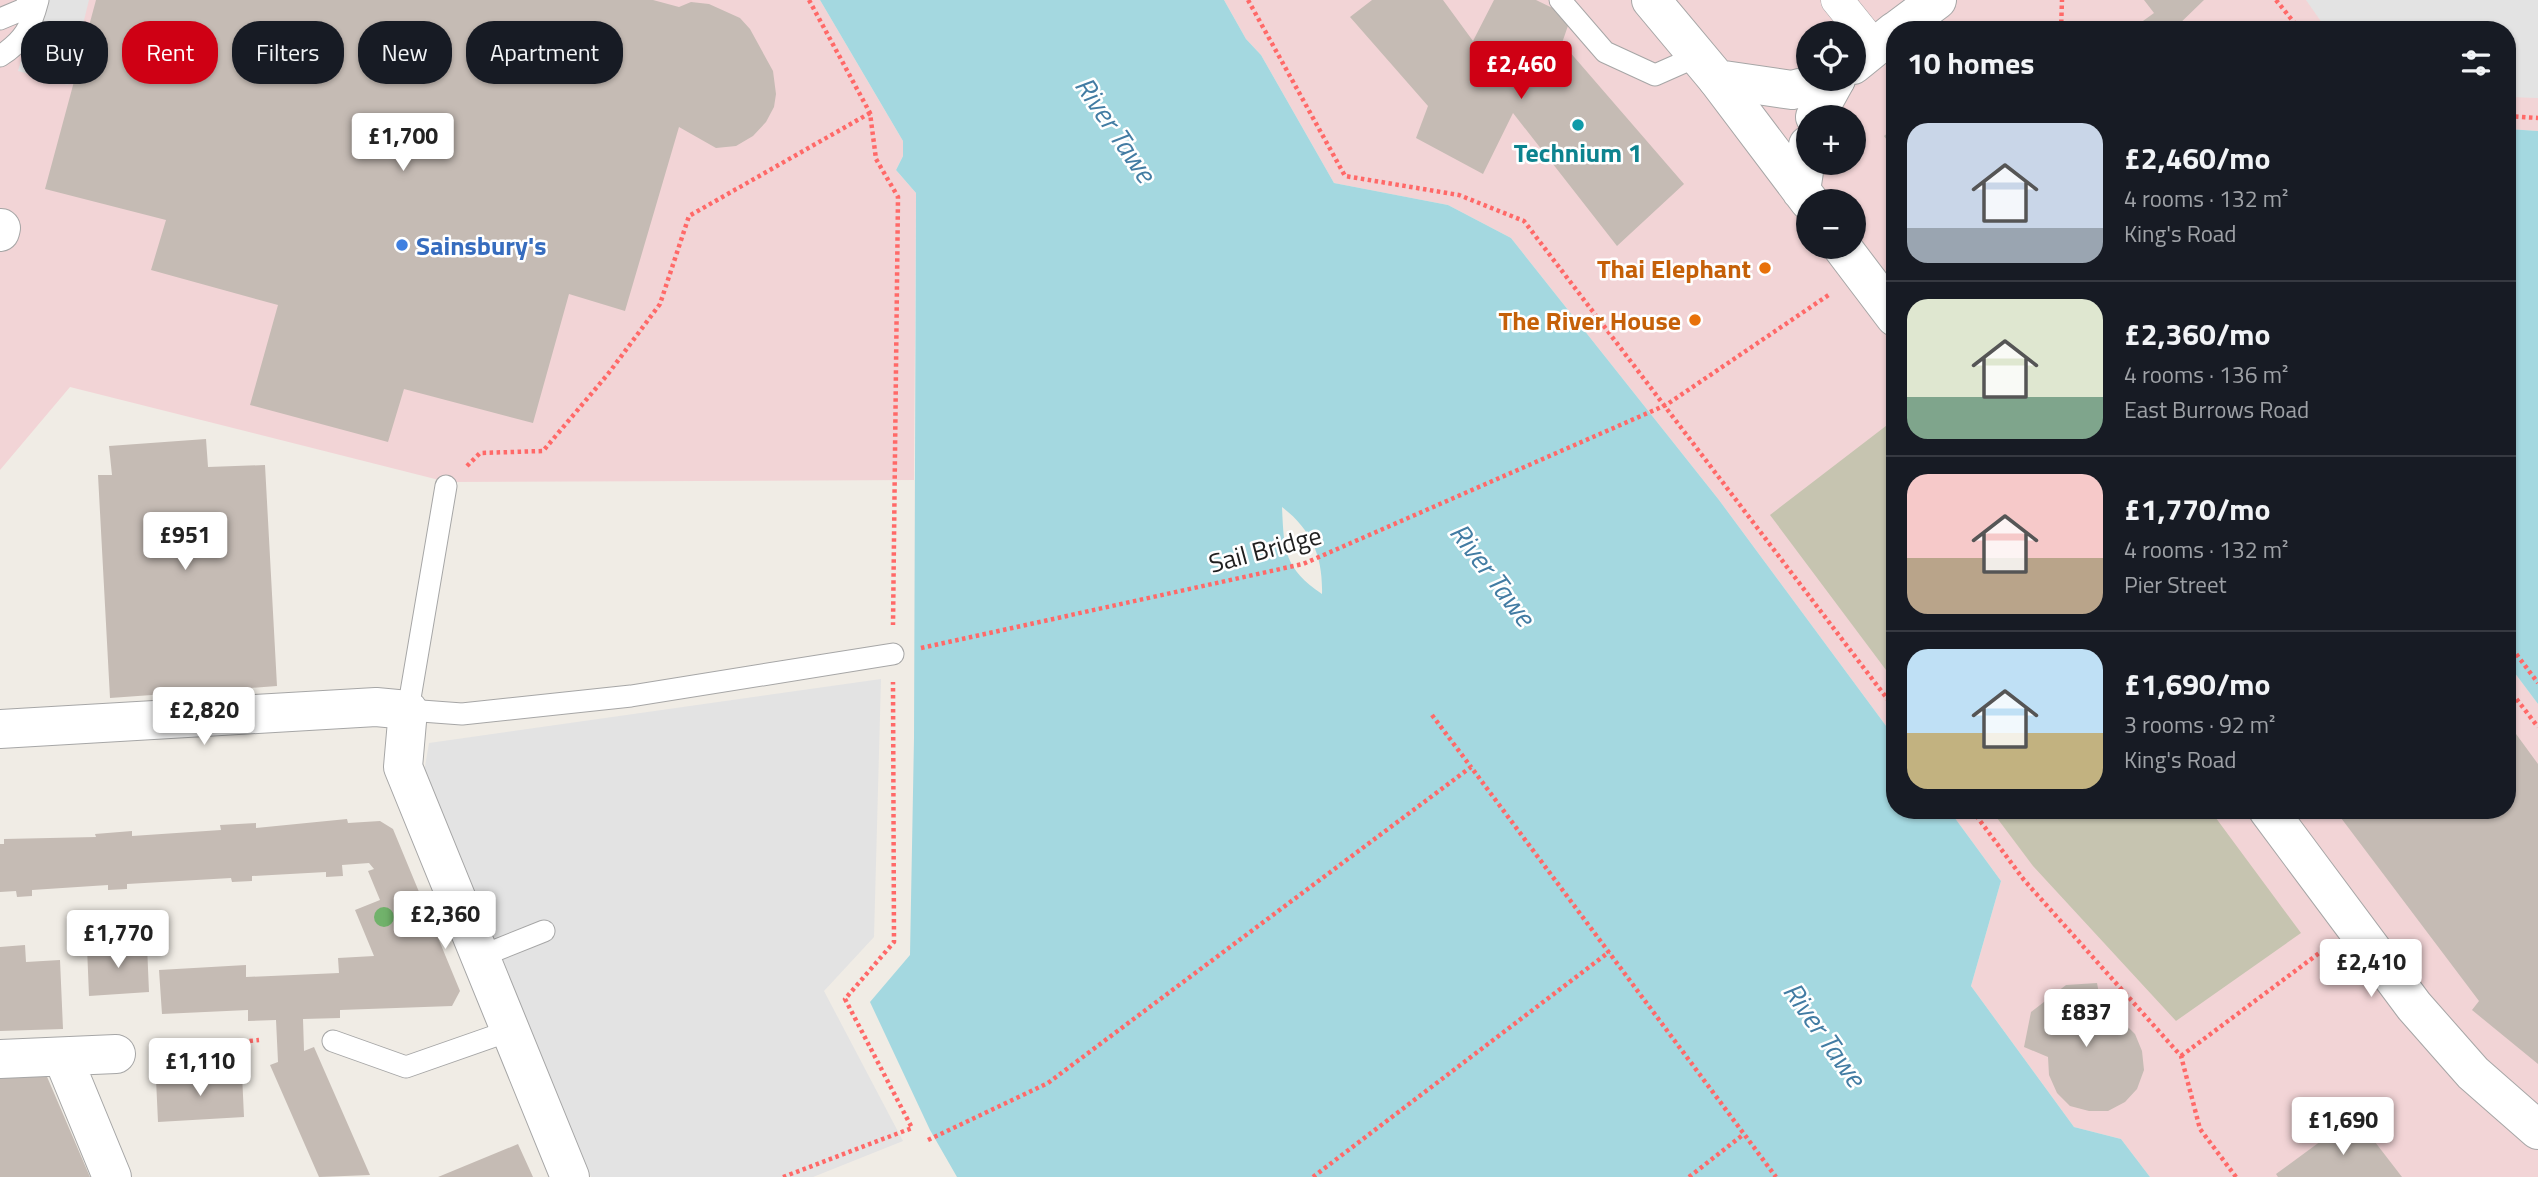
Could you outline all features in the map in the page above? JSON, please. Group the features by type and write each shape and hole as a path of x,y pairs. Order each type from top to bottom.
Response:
{"street":[{"path":"1651,0 1800,189"},
{"path":"1837,0 1880,43"},
{"path":"1907,21 1931,2"},
{"path":"1707,68 1796,89"},
{"path":"1852,259 1886,305"},
{"path":"0,729 376,707 408,710 403,767 570,1177"},
{"path":"2274,819 2414,1006 2473,1073 2538,1130"},
{"path":"0,1059 116,1054"},
{"path":"63,1058 112,1177"}],"lane":[{"path":"0,19 24,9 29,0"},
{"path":"0,56 16,46 30,31 38,0"},
{"path":"1560,0 1605,52 1655,75 1707,68"},
{"path":"446,486 408,710 462,714 631,696 893,654"},
{"path":"479,957 544,931"},
{"path":"333,1041 406,1067 509,1031"}],"path":[{"path":"783,1177 912,1128 845,999 894,942 893,654 898,197 876,159 870,113 808,0"},
{"path":"1248,0 1345,176 1459,195 1524,221 1886,697"},
{"path":"2061,21 2062,0"},
{"path":"2276,0 2293,21"},
{"path":"446,486 480,453 543,451 608,374 660,304 689,216 870,113"},
{"path":"2516,117 2538,118"},
{"name":"Sail Bridge","path":"893,654 1303,564 1666,405 1852,259"},
{"path":"2516,654 2538,683"},
{"path":"2516,698 2538,727"},
{"path":"1432,715 1776,1177"},
{"path":"928,1140 1048,1083 1471,767"},
{"path":"1979,819 2024,880 2181,1056 2200,1129 2236,1177"},
{"path":"2181,1056 2354,926"},
{"path":"1313,1177 1609,952"},
{"path":"116,1054 259,1040"},
{"path":"1689,1177 1744,1134"}],"shaded area":[{"path":"0,0 820,0 903,141 903,156 896,170 916,193 914,480 447,482 70,387 0,470"},
{"path":"38,0 89,0 84,21 32,21"},
{"path":"1224,0 2538,0 2538,131 2516,130 2516,21 1886,21 1886,726 1719,500 1511,238 1448,205 1334,183 1261,55 1246,39"},
{"path":"2306,0 2538,0 2538,98 2516,97 2516,21 2321,21"},
{"path":"1886,426 1886,670 1770,515"},
{"path":"2516,675 2538,704 2538,1177 2150,1177 2121,1139 2074,1127 1971,986 2001,881 1956,819 2516,819"},
{"path":"881,679 874,937 824,991 903,1141 813,1177 591,1177 424,772 429,743"},
{"path":"1998,819 2217,819 2301,933 2176,1021 2033,866"}],"water":[{"name":"River Tawe","path":"820,0 1224,0 1246,39 1261,55 1334,183 1448,205 1511,238 1719,500 1886,726 1886,819 1956,819 2001,881 1971,986 2074,1127 2121,1139 2150,1177 957,1177 930,1130 870,1002 910,955 914,738 916,193 896,170 903,156 903,141","holes":["1282,507 1301,525 1318,556 1322,594 1300,576 1288,557"]},
{"path":"2516,130 2538,131 2538,704 2516,675"}],"building":[{"name":"Sainsbury's","path":"96,0 653,0 679,7 691,2 709,4 740,18 750,29 773,71 776,94 774,107 766,122 753,136 736,146 716,148 679,127 625,311 569,294 533,423 404,389 388,442 250,405 278,305 151,270 166,220 45,189 73,84 108,84 108,21 90,21"},
{"name":"Technium 1","path":"1372,0 1443,0 1473,41 1494,0 1536,0 1571,17 1562,43 1684,184 1617,246 1513,113 1483,174 1416,138 1428,106 1350,17"},
{"path":"2144,0 2204,0 2182,21 2143,21 2154,13"},
{"path":"206,439 208,467 265,465 277,686 110,698 98,475 112,475 109,446"},
{"path":"2516,734 2538,764 2538,1064 2472,1010 2479,1001 2342,819 2516,819"},
{"path":"347,819 348,823 380,821 393,829 460,991 452,1006 340,1010 340,1018 303,1019 304,1051 314,1047 370,1175 319,1177 270,1065 278,1062 276,1020 248,1021 248,1010 162,1014 159,970 246,965 246,977 339,973 338,958 374,956 355,910 380,900 368,871 374,869 369,863 342,865 343,876 326,877 326,872 252,876 252,881 232,882 231,878 127,884 127,889 108,890 108,885 32,890 32,896 17,897 16,891 0,892 0,844 4,844 4,839 96,837 95,834 132,831 132,836 221,830 220,825 256,823 256,828"},
{"path":"25,945 26,962 60,960 63,1029 0,1031 0,947"},
{"path":"147,945 149,992 89,996 87,947"},
{"path":"2097,983 2103,1015 2123,1022 2135,1034 2142,1051 2144,1070 2137,1089 2125,1102 2108,1111 2089,1111 2070,1106 2057,1093 2049,1075 2048,1057 2024,1047 2031,1012 2066,985"},
{"path":"45,1072 90,1177 0,1177 0,1074"},
{"path":"242,1074 244,1117 158,1122 156,1079"},
{"path":"2355,1116 2402,1177 2278,1177 2276,1174"},
{"path":"518,1144 533,1177 438,1177"}],"place":[{"name":"Technium 1","path":"1578,125"},
{"name":"Sainsbury's","path":"402,245"},
{"name":"Thai Elephant","path":"1765,268"},
{"name":"The River House","path":"1695,320"}]}
